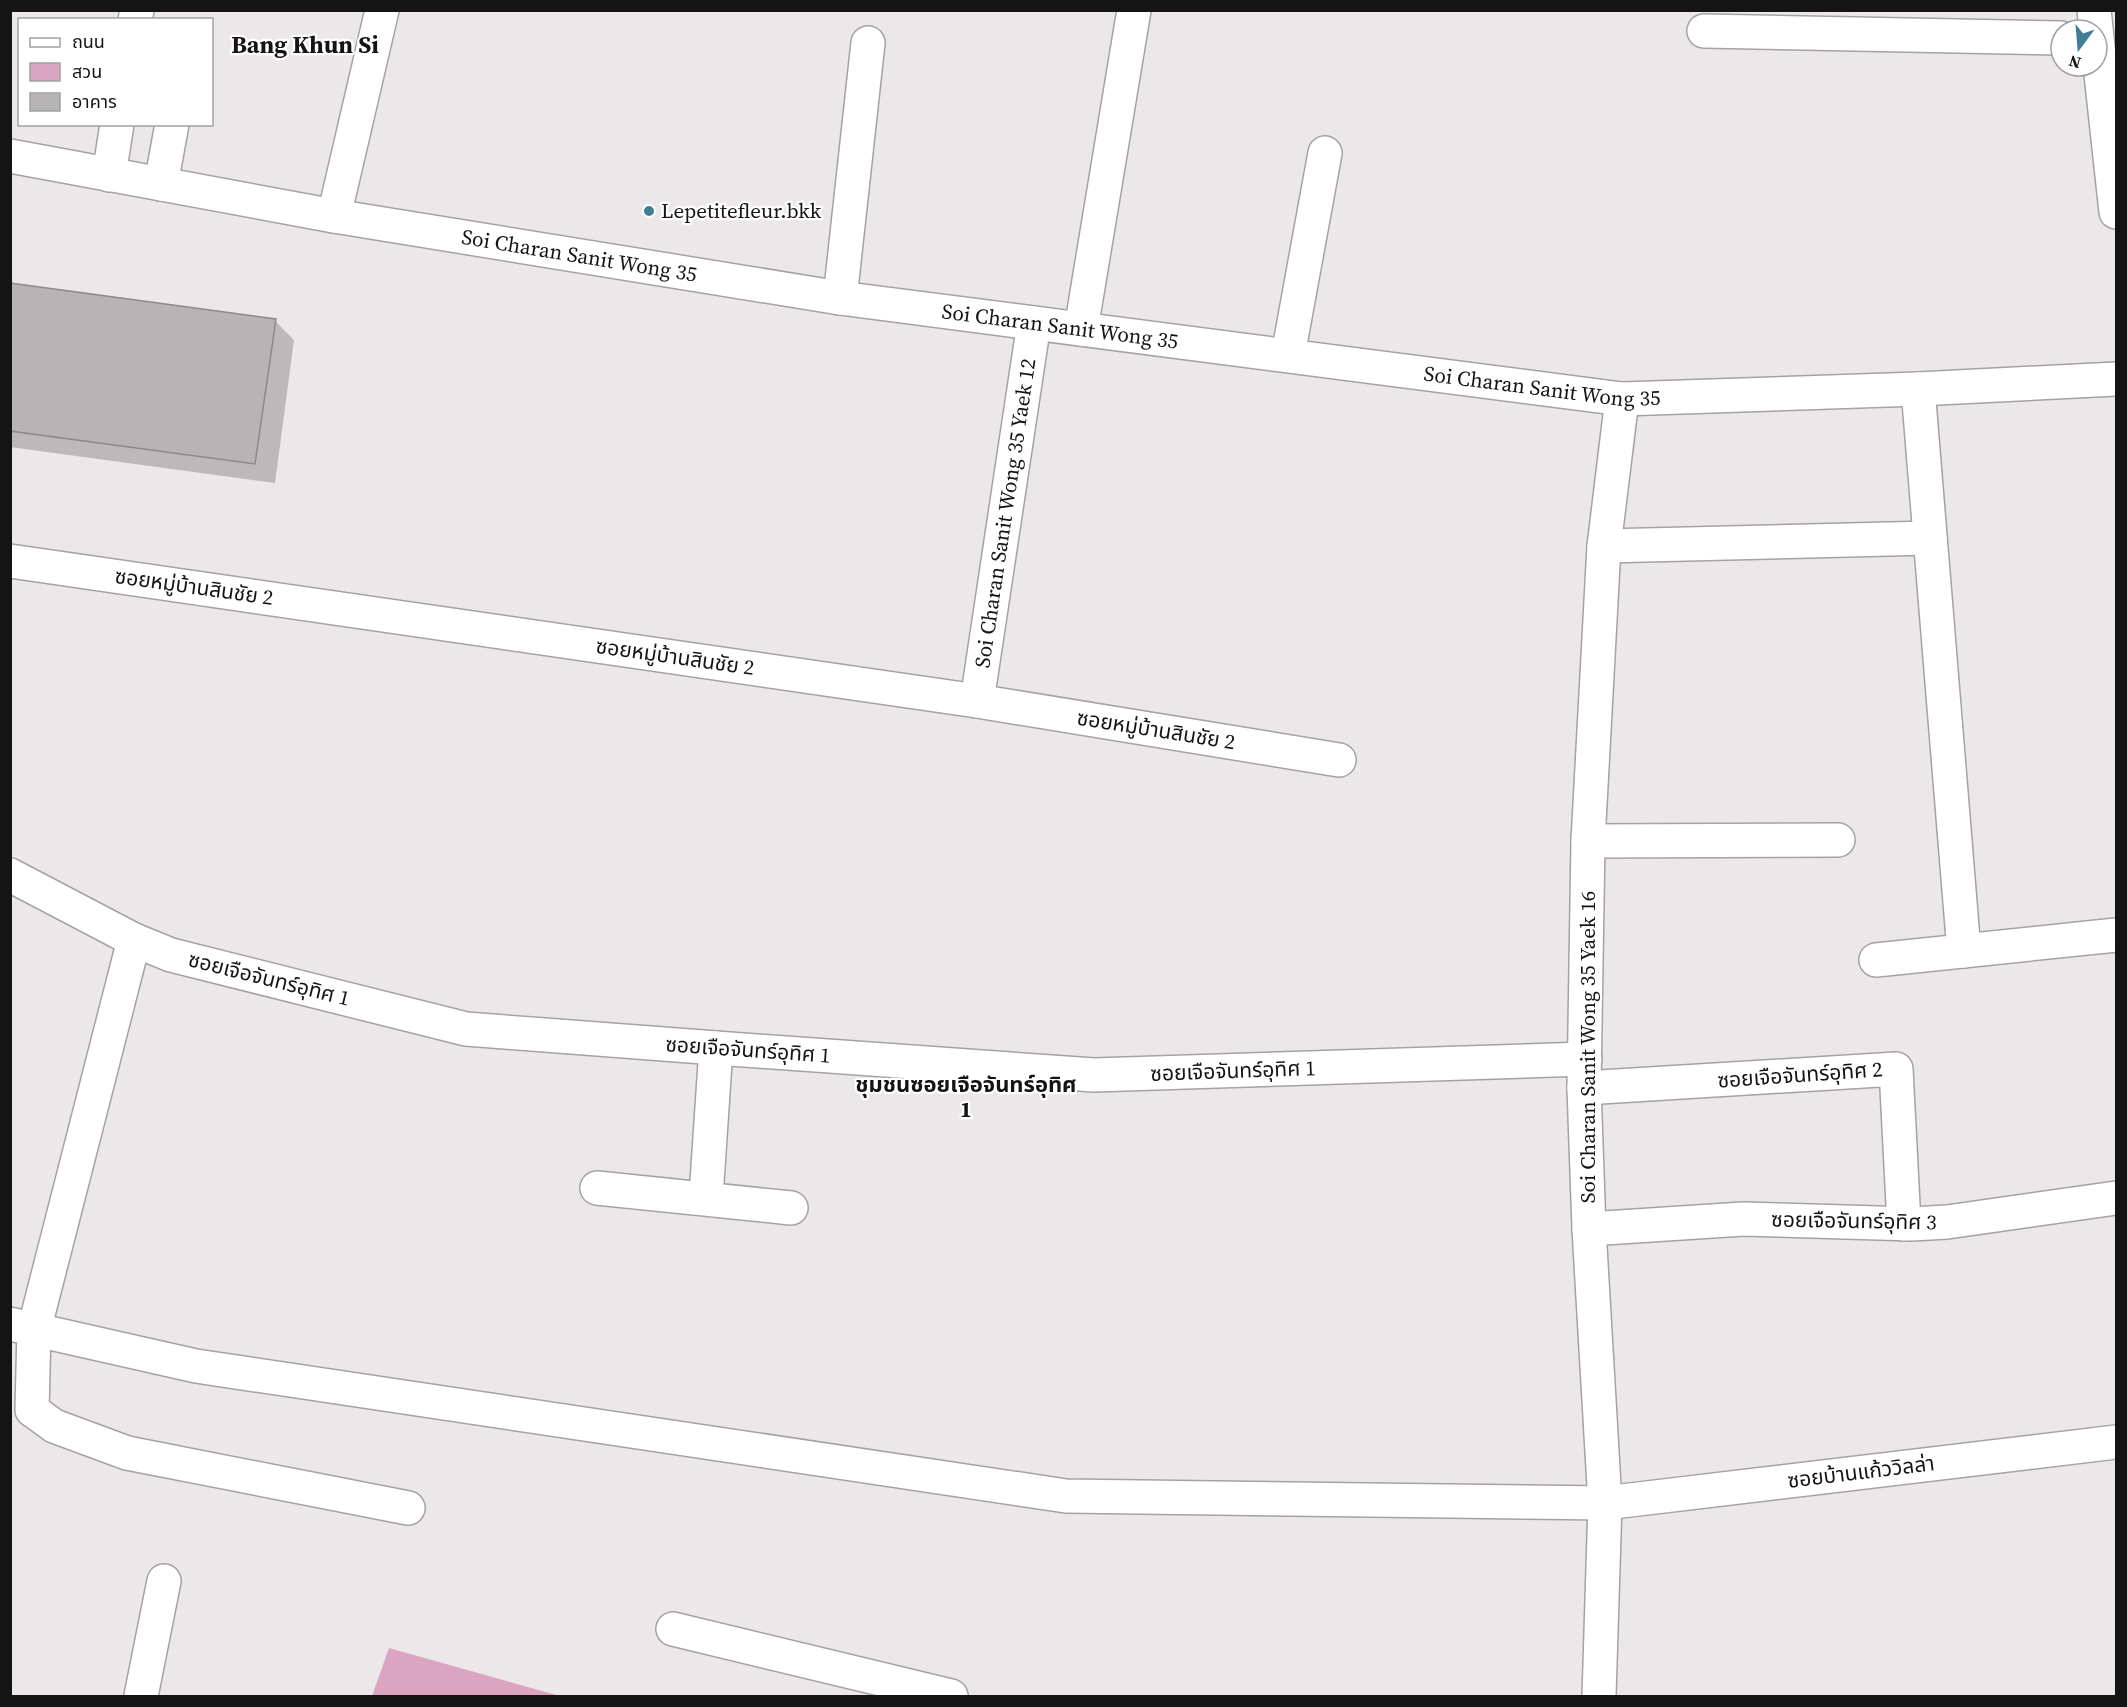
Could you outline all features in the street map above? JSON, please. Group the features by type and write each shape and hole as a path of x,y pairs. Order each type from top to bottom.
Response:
{"street":[{"path":"334,216 382,10"},
{"path":"1081,329 1134,10"},
{"path":"1704,31 2049,38"},
{"path":"840,298 868,44"},
{"path":"2106,78 2116,212"},
{"path":"109,175 117,126"},
{"path":"161,184 172,126"},
{"path":"1288,355 1325,153"},
{"name":"Soi Charan Sanit Wong 35","path":"10,156 334,216 840,298 1622,399 1918,389 2116,379"},
{"name":"Soi Charan Sanit Wong 35 Yaek 12","path":"977,700 1034,323"},
{"path":"1918,389 1964,951"},
{"name":"Soi Charan Sanit Wong 35 Yaek 16","path":"1599,1696 1605,1503 1589,1229 1585,1074 1588,841 1604,546 1622,399"},
{"path":"1604,546 1930,537"},
{"name":"ซอยหมู่บ้านสินชัย 2","path":"10,561 977,700 1339,760"},
{"path":"1588,841 1838,840"},
{"name":"ซอยเจือจันทร์อุทิศ 1","path":"10,875 134,940 171,955 466,1029 1094,1075 1585,1074"},
{"path":"1876,960 2116,935"},
{"path":"134,940 22,1327 32,1410 54,1426 127,1453 408,1508"},
{"path":"706,1197 716,1048"},
{"name":"ซอยเจือจันทร์อุทิศ 2","path":"1585,1074 1896,1069 1904,1224"},
{"path":"597,1188 706,1197 791,1208"},
{"name":"ซอยเจือจันทร์อุทิศ 3","path":"1589,1229 1743,1218 1904,1224 1947,1222 2116,1198"},
{"name":"ซอยบ้านแก้ววิลล่า","path":"22,1327 196,1366 1066,1496 1605,1503 2116,1442"},
{"path":"141,1696 164,1581"},
{"path":"673,1629 951,1696"}],"green space":[{"path":"389,1648 560,1696 372,1696"}],"building":[{"path":"10,283 276,319 255,464 10,431"}],"place":[{"name":"Lepetitefleur.bkk","path":"649,211"}],"district":[{"name":"Bang Khun Si","path":"305,45"},
{"name":"ชุมชนซอยเจือจันทร์อุทิศ 1","path":"966,1096"}]}
